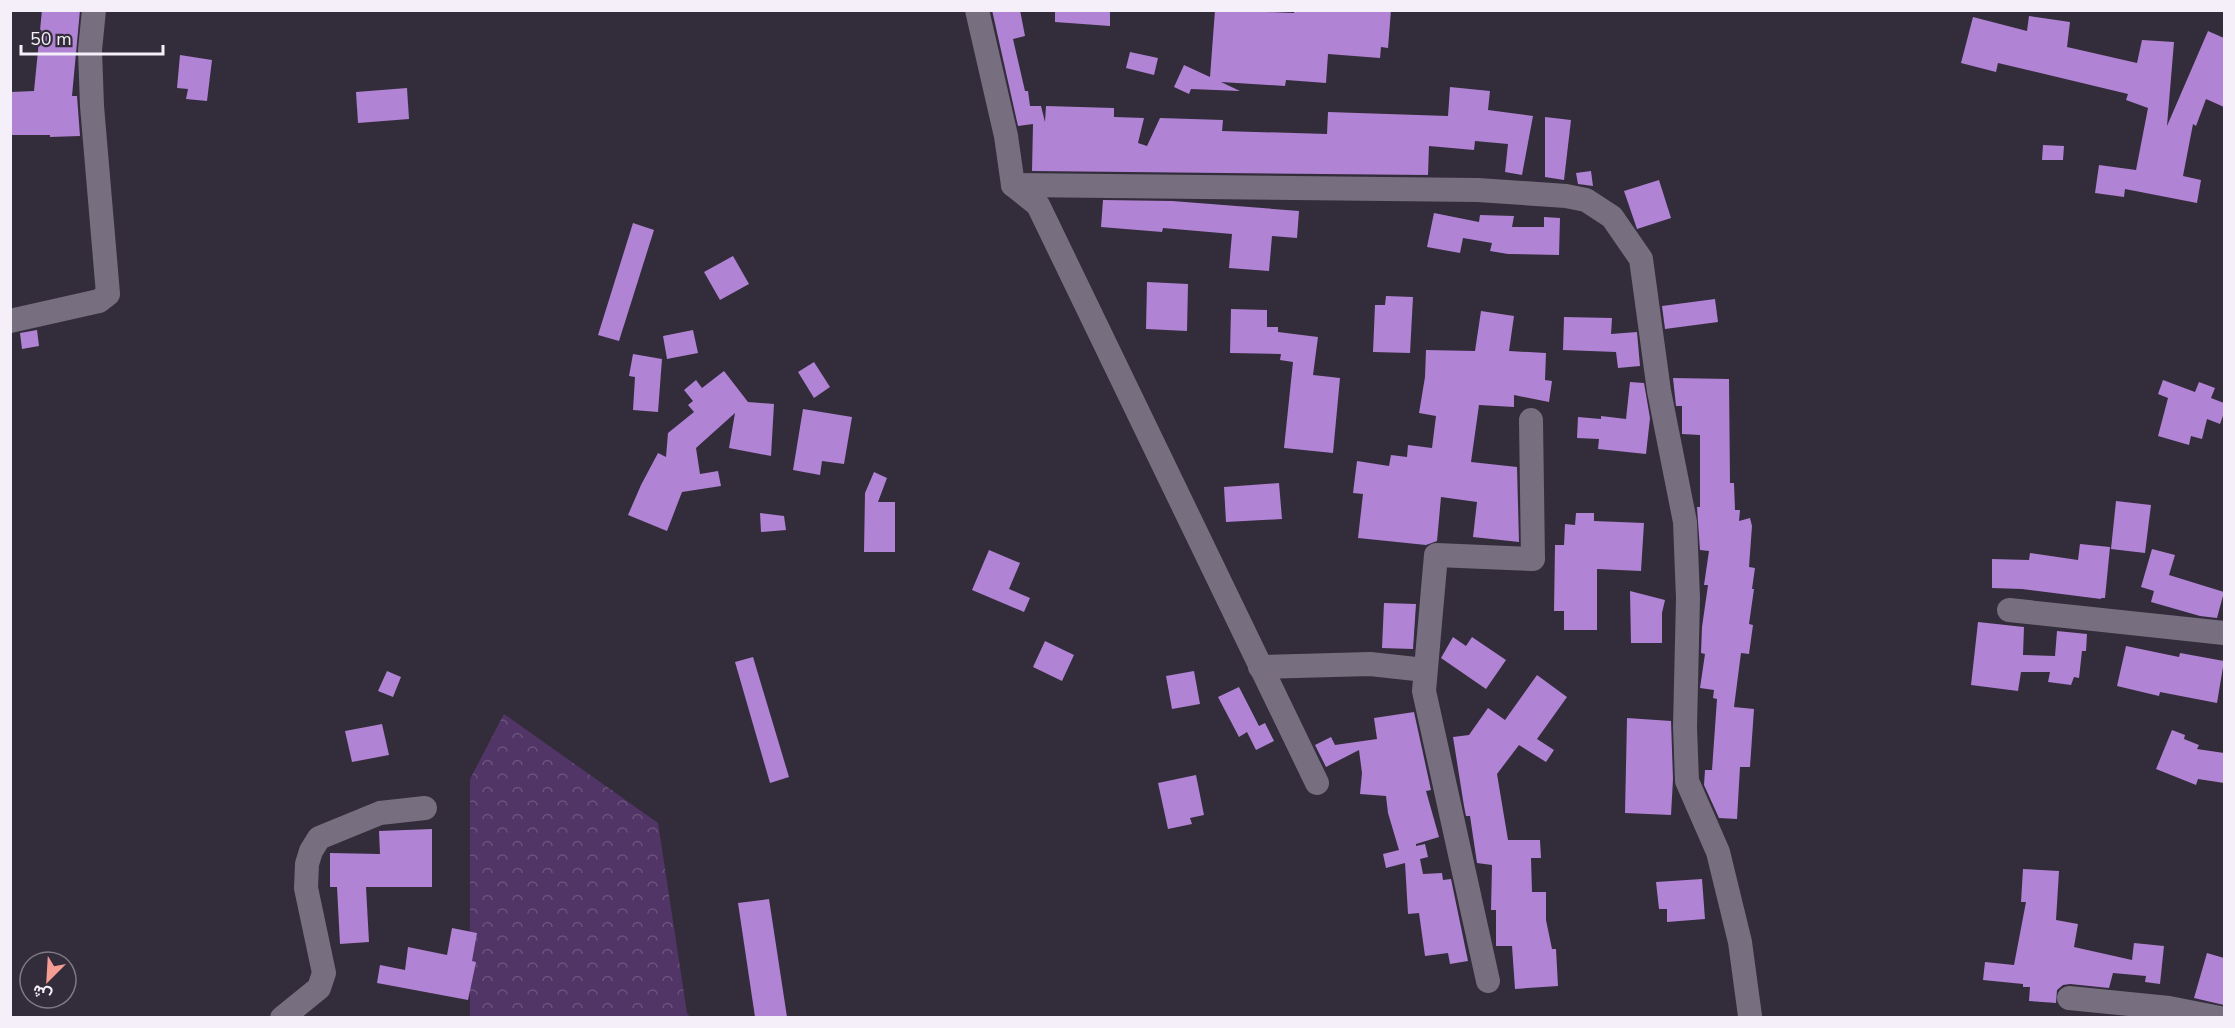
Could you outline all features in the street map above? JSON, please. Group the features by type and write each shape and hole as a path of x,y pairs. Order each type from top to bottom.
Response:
{"street":[{"path":"10,321 99,301 108,294 92,106 90,50 94,10"},
{"path":"977,10 1006,136 1013,185 1038,205 1317,783"},
{"path":"1013,185 1478,190 1566,196 1586,200 1612,217 1641,259 1659,391 1685,522 1688,598 1685,727 1687,781 1718,852 1740,942 1750,1016"},
{"path":"1488,981 1424,691 1425,670 1436,555 1533,559 1531,420"},
{"path":"2009,610 2224,633"},
{"path":"1260,667 1370,664 1425,670"},
{"path":"282,1017 319,988 324,973 306,888 307,864 311,851 319,838 380,813 425,808"},
{"path":"2069,998 2169,1008 2220,1017"}],"green space":[{"path":"504,714 658,823 687,1013 690,1017 470,1018 470,779"}],"building":[{"path":"42,10 80,10 72,96 77,96 80,136 10,135 10,92 34,91"},
{"path":"992,10 1020,10 1025,36 1013,39 1030,106 1041,106 1045,122 1046,106 1114,108 1114,117 1144,118 1138,143 1147,146 1160,118 1223,120 1222,131 1327,134 1328,112 1448,116 1450,87 1490,91 1488,110 1533,116 1522,175 1505,172 1508,144 1475,141 1474,150 1429,146 1428,175 1032,171 1033,124 1018,126"},
{"path":"1055,10 1110,10 1110,26 1055,22"},
{"path":"1215,10 1294,13 1294,10 1391,10 1388,48 1381,47 1380,58 1328,54 1326,83 1286,80 1285,86 1221,82 1240,91 1191,89 1189,94 1174,87 1184,65 1210,77"},
{"path":"2029,16 2070,22 2067,47 2137,63 2142,40 2174,42 2167,126 2208,31 2224,38 2224,107 2206,99 2196,126 2193,124 2183,176 2201,180 2197,203 2125,189 2124,197 2095,193 2099,165 2136,170 2148,108 2126,100 2128,94 1998,63 1996,72 1961,63 1973,17 2027,31"},
{"path":"1130,52 1158,58 1154,75 1126,68"},
{"path":"180,55 212,60 207,101 186,99 188,89 177,88"},
{"path":"407,88 409,119 358,123 356,92"},
{"path":"1545,117 1571,120 1564,180 1545,177"},
{"path":"2043,145 2064,146 2063,160 2042,160"},
{"path":"1591,171 1593,186 1578,184 1576,173"},
{"path":"1659,180 1671,218 1637,229 1624,191"},
{"path":"1103,200 1172,201 1299,211 1297,238 1272,236 1269,271 1229,268 1232,234 1163,228 1162,232 1101,227"},
{"path":"1434,213 1479,222 1480,215 1514,216 1512,227 1544,227 1544,217 1560,218 1559,255 1508,254 1490,251 1492,243 1463,238 1460,253 1427,247"},
{"path":"633,223 654,230 619,341 598,335"},
{"path":"733,256 749,284 720,300 704,272"},
{"path":"1147,282 1188,284 1187,331 1146,329"},
{"path":"1386,296 1413,297 1410,353 1373,352 1375,305 1385,305"},
{"path":"1715,299 1718,322 1665,329 1662,306"},
{"path":"1231,309 1267,310 1267,327 1278,327 1278,332 1318,337 1313,375 1340,378 1333,453 1284,448 1293,362 1280,360 1281,354 1230,353"},
{"path":"1481,311 1514,316 1509,351 1546,353 1545,380 1552,381 1549,402 1514,395 1514,407 1479,405 1471,462 1517,467 1519,542 1473,537 1477,502 1441,497 1437,541 1426,545 1358,538 1363,494 1353,493 1357,461 1389,466 1391,455 1407,457 1408,445 1432,448 1436,416 1419,413 1425,377 1426,350 1475,351"},
{"path":"1564,317 1612,318 1611,334 1637,332 1640,366 1618,368 1616,352 1563,350"},
{"path":"37,330 39,346 22,349 20,333"},
{"path":"693,330 698,353 667,359 663,336"},
{"path":"633,354 662,359 658,412 633,410 635,377 629,376"},
{"path":"814,362 830,387 814,398 798,372"},
{"path":"724,371 748,402 774,404 771,456 729,448 735,413 696,448 700,474 718,471 721,486 682,492 667,531 628,515 658,453 666,457 668,433 694,412 688,405 693,401 684,390 696,380 702,388"},
{"path":"1673,378 1729,379 1730,483 1734,483 1735,510 1740,510 1739,521 1750,518 1752,526 1749,567 1755,568 1749,624 1753,625 1749,654 1741,653 1734,707 1754,709 1750,767 1740,767 1737,819 1719,818 1704,785 1705,770 1712,770 1717,699 1713,698 1714,690 1700,688 1705,654 1701,653 1702,627 1708,585 1704,585 1709,551 1700,550 1697,507 1700,507 1700,435 1682,434 1682,406 1676,406"},
{"path":"2163,380 2195,392 2199,382 2215,388 2211,398 2224,403 2224,413 2220,424 2207,419 2202,439 2191,436 2189,445 2158,436 2168,398 2158,394"},
{"path":"1630,382 1644,383 1650,418 1646,454 1598,449 1599,439 1577,438 1578,417 1601,419 1601,416 1626,419"},
{"path":"803,409 852,417 844,464 822,461 820,475 793,470"},
{"path":"874,472 887,478 878,502 895,502 895,552 864,552 865,493"},
{"path":"1279,483 1282,519 1226,522 1224,487"},
{"path":"2116,501 2151,505 2145,553 2111,549"},
{"path":"760,513 784,516 786,530 761,532"},
{"path":"1576,513 1594,513 1594,521 1644,523 1641,571 1597,569 1597,630 1564,630 1564,611 1554,611 1555,545 1564,545 1565,524 1575,525"},
{"path":"2080,544 2110,547 2105,598 1992,588 1992,559 2029,560 2030,553 2078,560"},
{"path":"2152,549 2175,555 2169,575 2224,592 2217,618 2200,616 2151,602 2154,591 2141,587"},
{"path":"989,550 1020,563 1009,589 1030,598 1024,612 972,590"},
{"path":"1630,591 1665,600 1662,613 1662,643 1631,643"},
{"path":"1384,603 1416,604 1413,649 1382,648"},
{"path":"1978,622 2024,627 2023,655 2055,656 2057,631 2087,634 2086,651 2082,651 2079,678 2074,677 2071,685 2048,682 2050,672 2021,672 2018,691 1971,685"},
{"path":"1453,637 1466,646 1472,637 1506,660 1486,689 1441,658"},
{"path":"1045,641 1074,655 1062,681 1033,667"},
{"path":"2126,646 2179,657 2180,653 2224,661 2217,703 2160,692 2159,696 2117,686"},
{"path":"753,657 789,777 770,783 735,662"},
{"path":"387,671 401,677 393,697 378,691"},
{"path":"1194,671 1200,704 1172,709 1166,676"},
{"path":"1537,675 1567,697 1537,739 1554,750 1546,762 1519,745 1497,774 1508,840 1540,840 1541,858 1531,858 1532,892 1546,892 1546,920 1552,949 1556,949 1558,986 1515,989 1512,946 1496,946 1496,910 1491,910 1492,865 1477,863 1470,816 1466,816 1464,806 1453,737 1469,735 1488,708 1505,720"},
{"path":"1239,687 1259,726 1265,723 1274,741 1256,750 1247,732 1239,737 1218,697"},
{"path":"1414,712 1431,790 1426,791 1439,837 1416,844 1416,846 1425,844 1428,857 1420,859 1423,874 1442,873 1443,880 1451,879 1468,961 1450,964 1448,953 1425,956 1419,913 1408,914 1405,863 1386,868 1383,854 1399,850 1388,813 1386,796 1360,794 1362,773 1359,750 1326,767 1315,745 1331,737 1335,745 1377,739 1374,718"},
{"path":"1627,718 1671,721 1673,779 1671,815 1625,813"},
{"path":"382,724 389,755 352,762 345,731"},
{"path":"2172,730 2185,735 2184,739 2199,745 2197,749 2224,753 2224,783 2198,779 2196,785 2156,769"},
{"path":"1196,775 1204,815 1190,818 1192,824 1168,829 1158,783"},
{"path":"432,829 432,887 366,887 369,942 340,944 337,887 330,887 330,853 380,854 379,831"},
{"path":"2023,869 2059,871 2056,920 2078,924 2074,947 2132,960 2134,943 2164,946 2160,984 2145,982 2146,976 2113,973 2109,988 2063,985 2057,990 2056,1003 2029,1001 2030,987 2023,987 2023,984 1983,980 1985,962 2014,965 2026,902 2021,902"},
{"path":"1702,879 1705,919 1667,922 1667,909 1659,909 1656,882"},
{"path":"769,899 787,1017 755,1017 738,903"},
{"path":"452,928 477,933 472,961 476,962 468,1000 377,983 380,965 405,970 408,947 447,955"},
{"path":"2207,953 2224,958 2224,1005 2194,998"}]}
